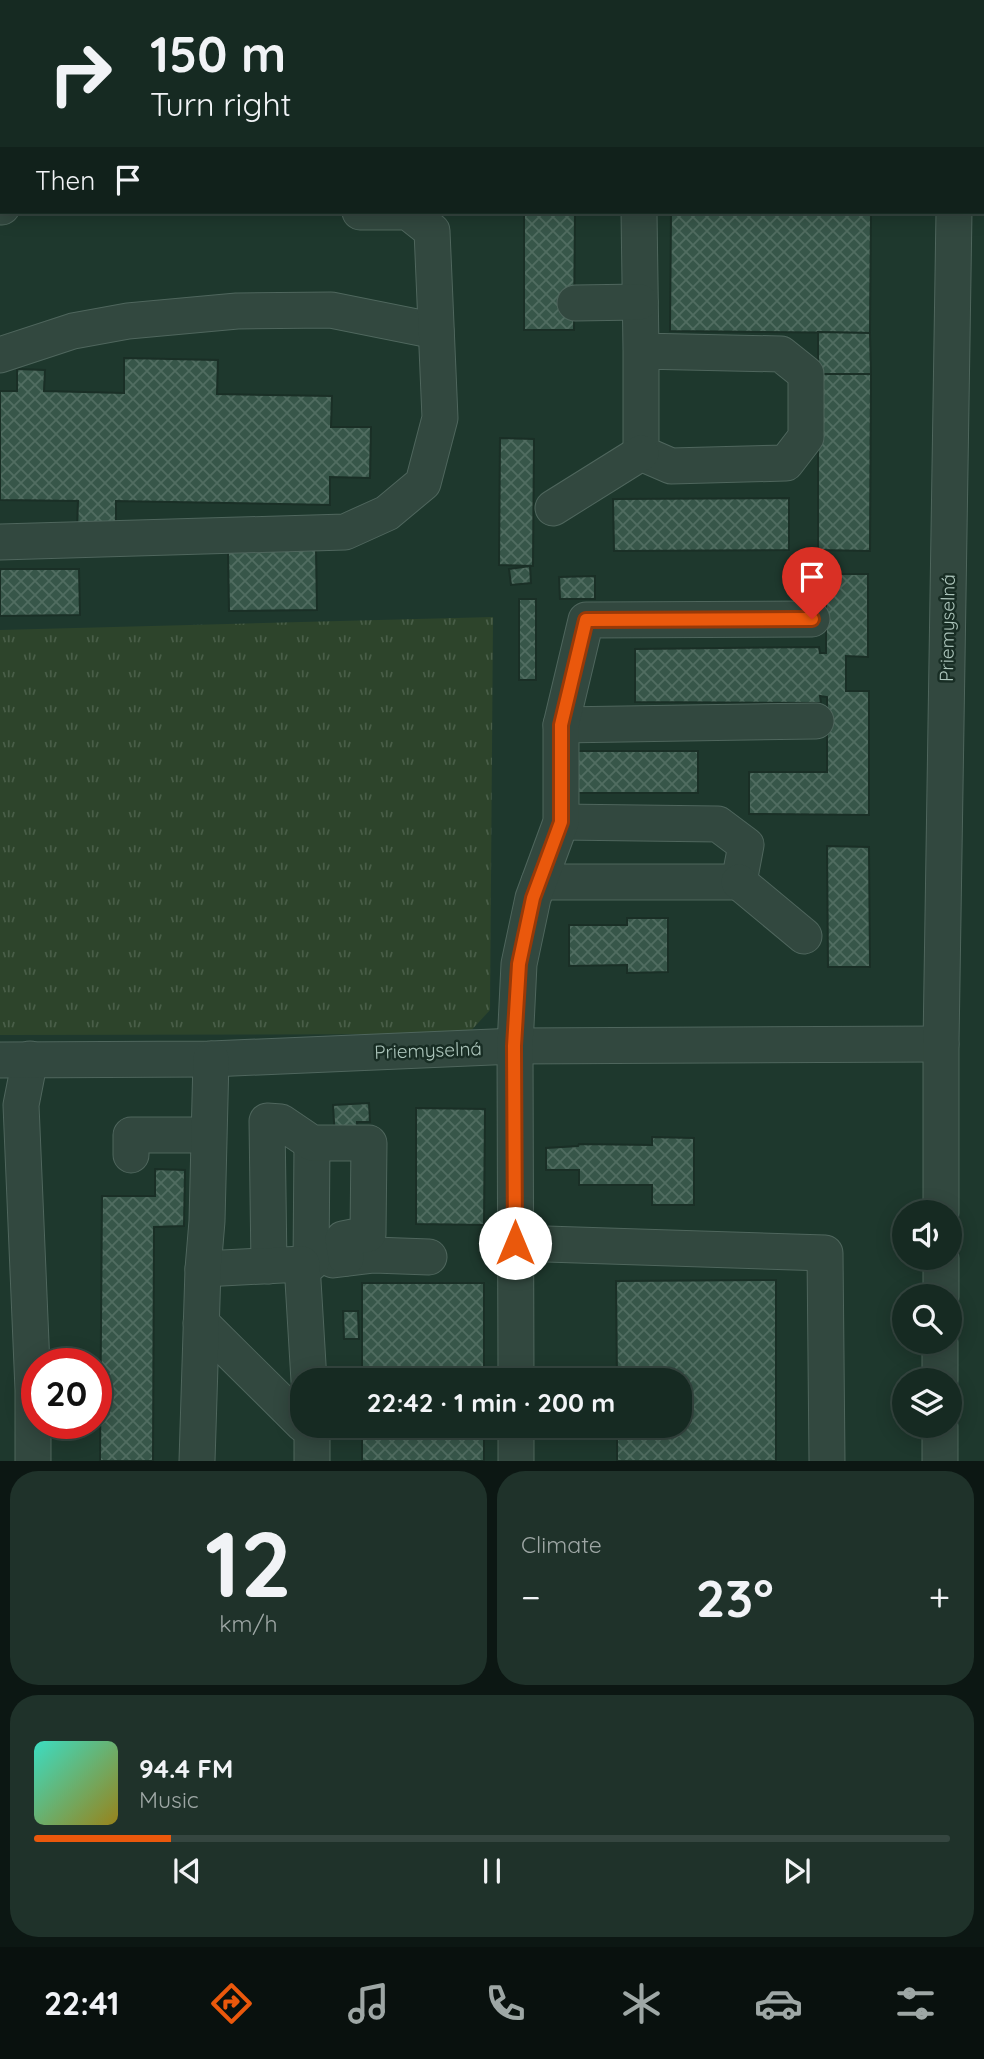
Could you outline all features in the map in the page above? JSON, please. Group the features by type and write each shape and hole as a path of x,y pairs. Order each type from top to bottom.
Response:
{"street":[{"path":"0,542 345,532 387,513 424,483 440,418 436,331 436,221 414,214"},
{"path":"639,214 650,289 641,351 641,453"},
{"name":"Priemyselná","path":"941,1200 954,214"},
{"path":"575,303 650,289"},
{"path":"0,355 84,329 128,321 237,311 331,310 436,331"},
{"path":"641,351 781,354 806,374 806,437 786,463 671,467 641,453"},
{"path":"553,508 641,453"},
{"path":"516,1368 514,1046 519,964 533,898 561,822 561,725 586,620 812,619"},
{"path":"561,725 816,721"},
{"path":"561,822 718,824 746,845 739,882"},
{"path":"539,882 739,882 804,936"},
{"name":"Priemyselná","path":"15,1060 211,1059 514,1046 941,1044"},
{"path":"197,1461 211,1059"},
{"path":"15,1060 21,1104 33,1390 33,1461"},
{"path":"307,1368 294,1264 267,1121 281,1122 312,1143 369,1143 368,1234 343,1239 346,1258"},
{"path":"131,1155 131,1135 208,1135"},
{"path":"294,1264 312,1143"},
{"path":"515,1243 825,1253 827,1461"},
{"path":"203,1269 294,1264 374,1255 429,1257"},
{"path":"201,1322 290,1414"},
{"path":"516,1438 516,1461"},
{"path":"940,1438 940,1461"}],"green space":[{"path":"493,617 490,1010 468,1034 0,1035 0,630"}],"building":[{"path":"524,214 575,214 574,330 524,330"},
{"path":"671,214 871,214 870,333 670,331"},
{"path":"818,332 870,333 871,374 818,374"},
{"path":"124,358 218,360 217,394 332,396 331,427 371,427 370,478 330,477 330,505 116,501 116,530 77,530 78,501 0,500 0,391 17,391 17,369 45,370 44,391 124,393"},
{"path":"818,374 871,374 870,551 818,550"},
{"path":"500,438 534,439 533,566 499,565"},
{"path":"789,498 789,550 614,551 613,499"},
{"path":"316,549 317,610 229,611 228,550"},
{"path":"530,566 531,583 511,585 509,569"},
{"path":"0,569 79,569 80,615 0,616"},
{"path":"826,574 868,574 868,657 846,656 846,691 869,691 869,815 749,814 749,772 827,772 827,697 820,696 821,703 635,702 635,649 819,647 820,653 826,653"},
{"path":"595,576 595,599 560,599 559,577"},
{"path":"519,599 536,599 536,680 519,680"},
{"path":"578,751 698,751 698,793 578,793"},
{"path":"827,846 869,847 870,967 828,967"},
{"path":"627,918 668,918 668,972 627,973 627,965 569,966 569,925 627,925"},
{"path":"369,1103 370,1122 357,1122 358,1138 335,1139 333,1105"},
{"path":"416,1108 485,1109 484,1225 416,1224"},
{"path":"652,1137 694,1138 694,1205 652,1205 652,1185 579,1185 579,1170 546,1170 546,1148 579,1144 652,1145"},
{"path":"155,1169 185,1170 184,1226 154,1227 153,1461 100,1461 100,1439 112,1439 112,1348 101,1348 102,1196 155,1196"},
{"path":"776,1280 776,1461 617,1461 617,1438 692,1438 692,1368 617,1368 616,1281"},
{"path":"362,1283 484,1283 484,1368 362,1368"},
{"path":"343,1311 358,1311 359,1339 344,1339"},
{"path":"362,1438 484,1438 484,1461 362,1461"}],"route":[{"path":"515,1243 514,1046 519,964 533,898 561,822 561,725 586,620 812,619"}]}
